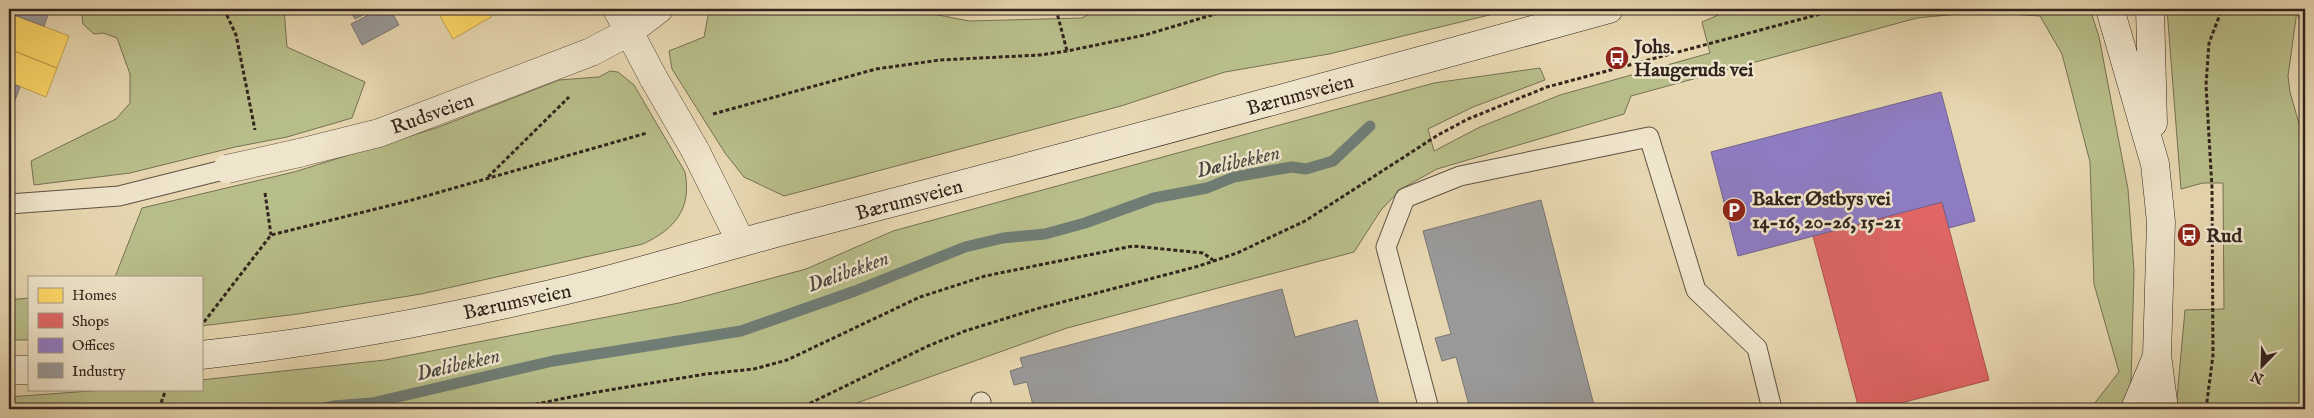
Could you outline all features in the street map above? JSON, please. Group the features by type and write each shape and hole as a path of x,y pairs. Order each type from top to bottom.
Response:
{"main road":[{"name":"Rudsveien","path":"227,169 379,133 590,52 623,20 659,9"},
{"name":"Bærumsveien","path":"202,355 257,349 430,320 589,285 741,242 1100,149 1609,9"},
{"path":"2150,9 2153,69 2153,157 2160,222 2157,355 2164,409"},
{"path":"2098,10 2153,157"},
{"path":"623,20 695,150 741,242"},
{"path":"2135,409 2157,355"},
{"path":"9,370 28,370"}],"lane":[{"path":"1429,409 1386,247 1404,198 1460,176 1649,137 1696,290 1757,348 1772,409"},
{"path":"9,204 119,196 227,169"}],"path":[{"path":"224,9 236,34 256,136"},
{"path":"1056,9 1067,51"},
{"path":"706,116 876,69 940,60 1040,56 1145,35 1232,9"},
{"path":"798,409 806,408 928,346 965,331 1036,309 1237,253 1305,221 1438,135 1498,106 1547,87 1839,9"},
{"path":"2064,9 2098,10"},
{"path":"2206,409 2213,355 2212,188 2206,85 2209,43 2222,9"},
{"path":"487,178 572,95 590,52"},
{"path":"204,322 272,234 412,200 649,132"},
{"path":"264,185 272,234"},
{"path":"523,409 536,404 590,393 706,374 754,369 787,360 920,297 984,276 1132,246 1203,253 1213,261"},
{"path":"158,409 166,390"}],"green space":[{"path":"81,9 284,9 287,47 365,82 352,118 287,137 235,147 130,173 34,185 31,161 116,119 130,103 130,74 117,38 103,33 94,34 83,24"},
{"path":"714,9 908,9 969,21 1082,18 1098,9 1514,9 1329,54 1225,72 1121,106 784,196 744,177 725,153 672,69 669,51 704,37 708,16"},
{"path":"1732,9 2090,9 2099,37 2128,189 2134,271 2131,382 2124,409 2090,409 2119,372 2094,284 2090,162 2062,54 2040,16 1978,12 1917,18 1631,96 1624,114 1437,169 1401,189 1381,210 1354,252 1067,328 840,409 9,409 9,397 104,390 202,390 202,380 385,360 679,303 806,269 893,231 1276,126 1434,83 1540,68 1545,80 1473,107 1428,129 1434,151 1480,127 1560,95 1710,53 1702,22"},
{"path":"2167,9 2305,9 2297,11 2288,76 2290,92 2305,145 2305,409 2176,409 2185,310 2224,309 2223,183 2203,183 2181,189"},
{"path":"610,71 618,72 634,85 685,172 686,197 679,216 664,232 643,244 421,294 298,314 202,326 202,276 115,276 142,208 294,172 439,127 559,80 599,77"},
{"path":"28,298 28,340 9,340 9,300"}],"building: Homes":[{"path":"436,9 487,9 491,17 453,39"},
{"path":"14,15 69,36 57,68 9,49 9,30"},
{"path":"9,49 57,68 46,97 9,82"}],"building: Shops":[{"path":"1942,202 1989,380 1878,409 1859,409 1813,236"}],"building: Offices":[{"path":"1941,92 1975,221 1949,228 1942,202 1738,256 1711,152"}],"building: Industry":[{"path":"17,9 50,9 44,26 14,15"},
{"path":"349,9 375,9 355,19"},
{"path":"380,9 390,9 399,25 362,45 351,24"},
{"path":"2305,9 2305,40 2297,11"},
{"path":"9,82 20,87 9,116"},
{"path":"1541,200 1595,409 1470,409 1456,357 1442,361 1435,338 1451,334 1423,231"},
{"path":"1282,289 1295,337 1357,320 1380,409 1034,409 1027,382 1014,385 1010,371 1023,367 1020,358"}],"waterway":[{"name":"Dælibekken","path":"320,409 372,403 553,361 741,331 855,291 965,247 1003,238 1045,234 1085,223 1154,198 1207,188 1234,177 1292,167 1306,169 1333,161 1370,126"}],"place":[{"name":"Johs. Haugeruds vei","path":"1617,58"},
{"name":"Baker Østbys vei 14-16, 20-26, 15-21","path":"1734,210"},
{"name":"Rud","path":"2189,235"}]}
